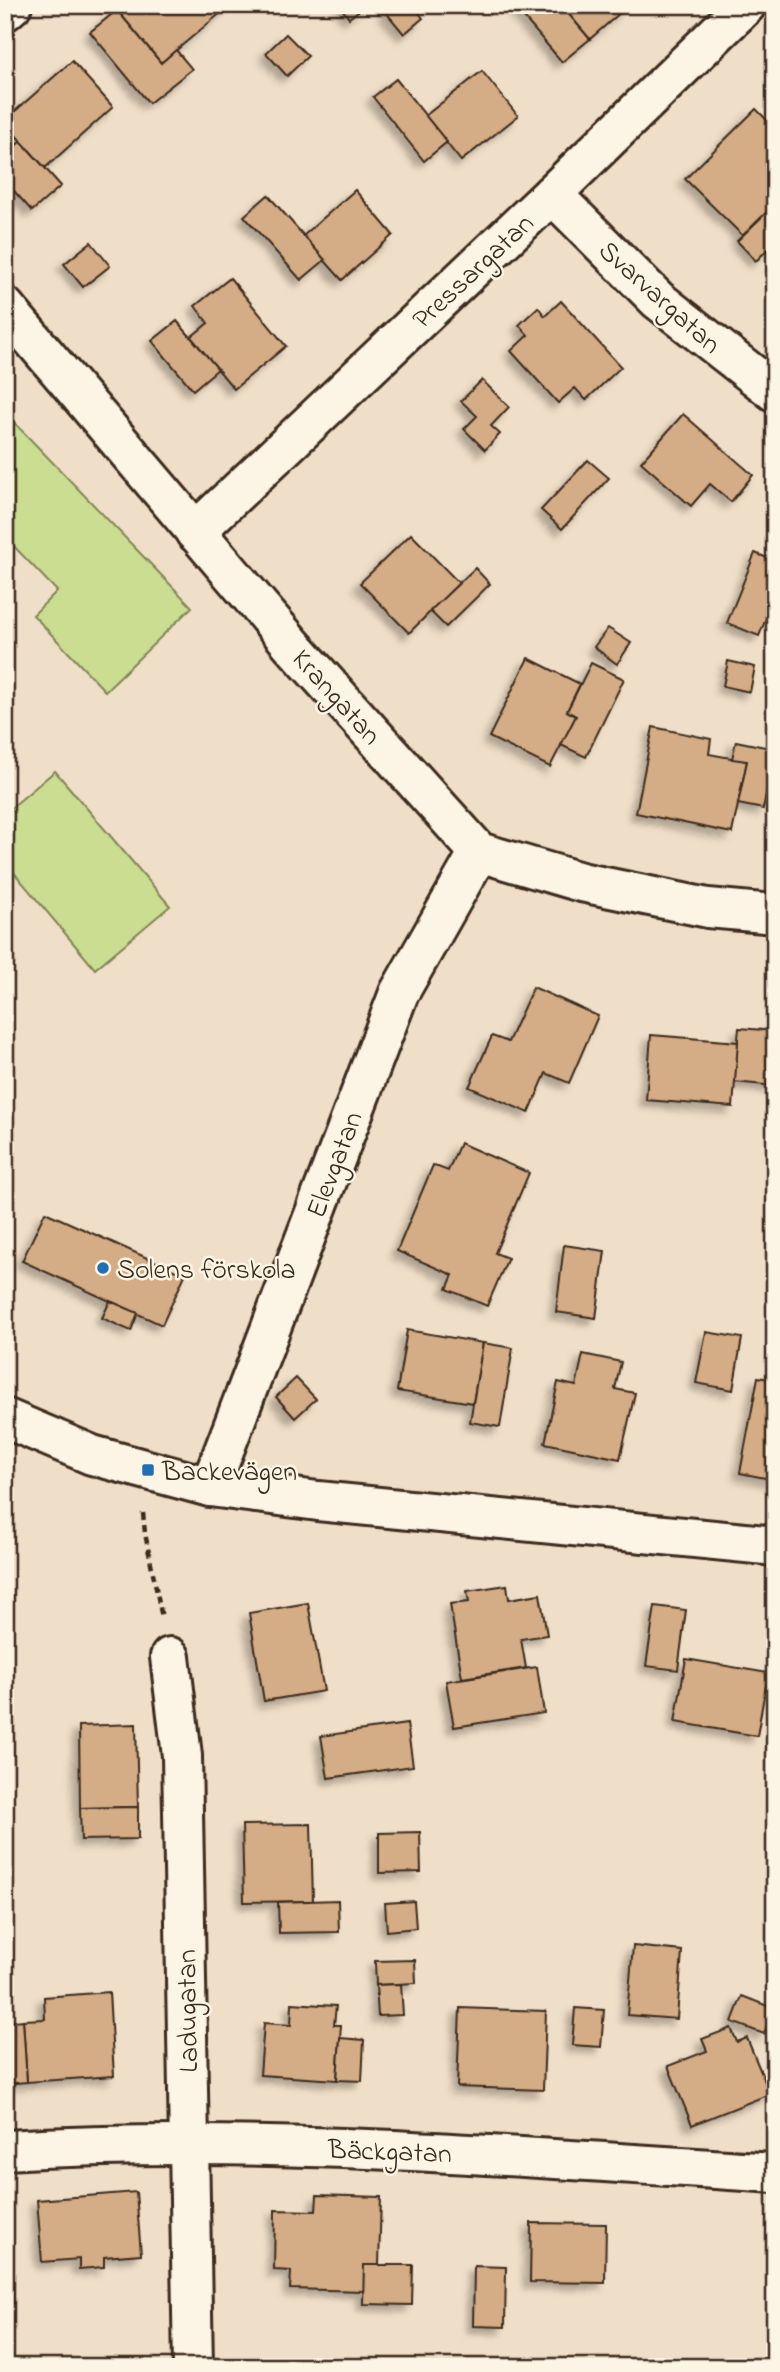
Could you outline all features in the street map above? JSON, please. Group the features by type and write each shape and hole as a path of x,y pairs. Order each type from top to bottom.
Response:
{"street":[{"path":"5,11 12,5"},
{"name":"Pressargatan","path":"195,532 552,194 746,5"},
{"name":"Svarvargatan","path":"552,194 658,300 775,392"},
{"name":"Krangatan","path":"5,307 293,646 479,852"},
{"path":"479,852 581,882 708,908 775,914"},
{"name":"Elevgatan","path":"210,1487 399,993 479,852"},
{"path":"5,1418 92,1455 210,1487 318,1501 775,1546"},
{"name":"Ladugatan","path":"170,1657 182,1756 193,2367"},
{"name":"Bäckgatan","path":"5,2150 104,2145 368,2148 775,2173"}],"green space":[{"path":"5,413 192,607 105,691 33,615 57,591 5,537"},
{"path":"55,771 170,906 95,969 5,862 5,813"}],"building":[{"path":"122,5 229,6 161,63 117,10"},
{"path":"339,5 366,5 349,18"},
{"path":"390,5 413,5 423,18 404,34 384,10"},
{"path":"513,5 561,5 590,39 562,62"},
{"path":"561,5 629,5 590,39"},
{"path":"117,10 161,63 176,50 192,69 149,103 90,32"},
{"path":"286,34 308,56 287,76 266,53"},
{"path":"72,61 113,107 45,168 5,120"},
{"path":"482,71 518,116 461,161 425,116"},
{"path":"396,79 447,142 424,161 373,97"},
{"path":"756,109 775,128 775,161 766,169 775,178 775,204 743,236 685,179"},
{"path":"21,141 61,186 32,211 5,181 5,155"},
{"path":"355,190 393,235 342,280 303,236"},
{"path":"268,195 325,260 301,280 244,216"},
{"path":"775,204 775,242 756,261 737,241"},
{"path":"91,242 110,266 83,287 64,264"},
{"path":"230,278 286,346 234,389 191,337 208,323 195,306"},
{"path":"561,301 621,367 586,400 575,388 558,403 511,351 528,335 519,325 538,307 545,316"},
{"path":"177,321 218,369 193,390 152,341"},
{"path":"482,380 509,407 491,426 500,434 485,450 464,429 477,416 461,401"},
{"path":"683,414 753,475 731,502 710,484 691,506 641,462"},
{"path":"588,460 609,478 562,529 541,510"},
{"path":"411,534 459,583 409,633 360,583"},
{"path":"755,553 775,561 775,596 759,636 727,623"},
{"path":"475,568 490,584 446,627 430,611"},
{"path":"608,628 631,643 617,664 594,647"},
{"path":"528,658 580,684 567,711 576,716 550,767 489,737"},
{"path":"728,661 755,667 750,692 723,686"},
{"path":"591,663 624,679 586,757 561,745 576,716 567,711"},
{"path":"653,727 711,739 709,754 747,761 732,833 636,813"},
{"path":"736,741 775,749 763,809 738,804 747,761 732,759"},
{"path":"533,987 598,1016 569,1083 546,1073 529,1113 469,1087 492,1036 508,1042"},
{"path":"739,1028 775,1031 775,1086 734,1082"},
{"path":"651,1035 738,1042 733,1107 646,1100"},
{"path":"460,1143 529,1173 495,1253 508,1258 487,1306 447,1289 453,1275 397,1251 433,1165 448,1171"},
{"name":"Solens förskola","path":"45,1212 185,1275 162,1325 22,1261"},
{"path":"564,1245 605,1251 596,1318 556,1312"},
{"name":"Solens förskola","path":"110,1301 138,1313 131,1331 102,1318"},
{"path":"407,1330 483,1343 473,1403 397,1391"},
{"path":"706,1332 742,1338 733,1390 696,1383"},
{"path":"483,1343 513,1348 500,1427 470,1422"},
{"path":"583,1354 621,1362 615,1389 635,1393 620,1459 545,1443 558,1382 576,1386"},
{"path":"758,1377 775,1380 775,1480 740,1473"},
{"path":"296,1378 316,1399 295,1418 276,1397"},
{"path":"507,1585 509,1599 540,1594 547,1635 521,1639 526,1668 462,1678 450,1604 469,1602 467,1591"},
{"path":"308,1603 324,1691 264,1701 249,1613"},
{"path":"655,1606 686,1610 678,1670 646,1666"},
{"path":"686,1659 768,1673 757,1736 675,1722"},
{"path":"537,1667 544,1713 454,1727 446,1681"},
{"path":"136,1724 138,1807 80,1808 79,1726"},
{"path":"407,1724 413,1766 328,1778 321,1736"},
{"path":"138,1807 138,1839 81,1840 80,1808"},
{"path":"311,1824 313,1901 244,1902 242,1825"},
{"path":"420,1832 421,1872 379,1873 379,1833"},
{"path":"338,1900 339,1932 279,1933 278,1902"},
{"path":"414,1901 416,1928 387,1931 385,1903"},
{"path":"633,1946 682,1951 677,2019 627,2015"},
{"path":"415,1960 416,1983 376,1985 375,1961"},
{"path":"401,1984 403,2015 378,2016 376,1985"},
{"path":"109,1992 114,2076 27,2082 23,2020 45,2019 44,1997"},
{"path":"742,1996 773,2008 764,2034 732,2022"},
{"path":"292,2003 336,2006 334,2025 341,2025 337,2080 260,2075 264,2023 291,2025"},
{"path":"460,2008 546,2011 543,2090 457,2087"},
{"path":"575,2008 604,2010 601,2047 572,2045"},
{"path":"23,2020 27,2082 5,2084 5,2022"},
{"path":"731,2028 737,2042 747,2038 770,2094 692,2125 668,2066 707,2051 702,2039"},
{"path":"340,2038 364,2040 362,2081 337,2080"},
{"path":"136,2192 141,2254 104,2257 104,2267 79,2269 79,2259 42,2262 37,2200"},
{"path":"317,2195 381,2197 379,2265 364,2265 364,2291 290,2289 291,2271 274,2270 275,2210 316,2211"},
{"path":"531,2223 606,2224 605,2283 530,2282"},
{"path":"364,2265 413,2265 412,2305 363,2304"},
{"path":"474,2266 506,2267 505,2327 473,2326"},
{"path":"12,2273 13,2303 5,2303 5,2274"}],"place":[{"name":"Solens förskola","path":"103,1268"},
{"name":"Backevägen","path":"148,1470"}]}
